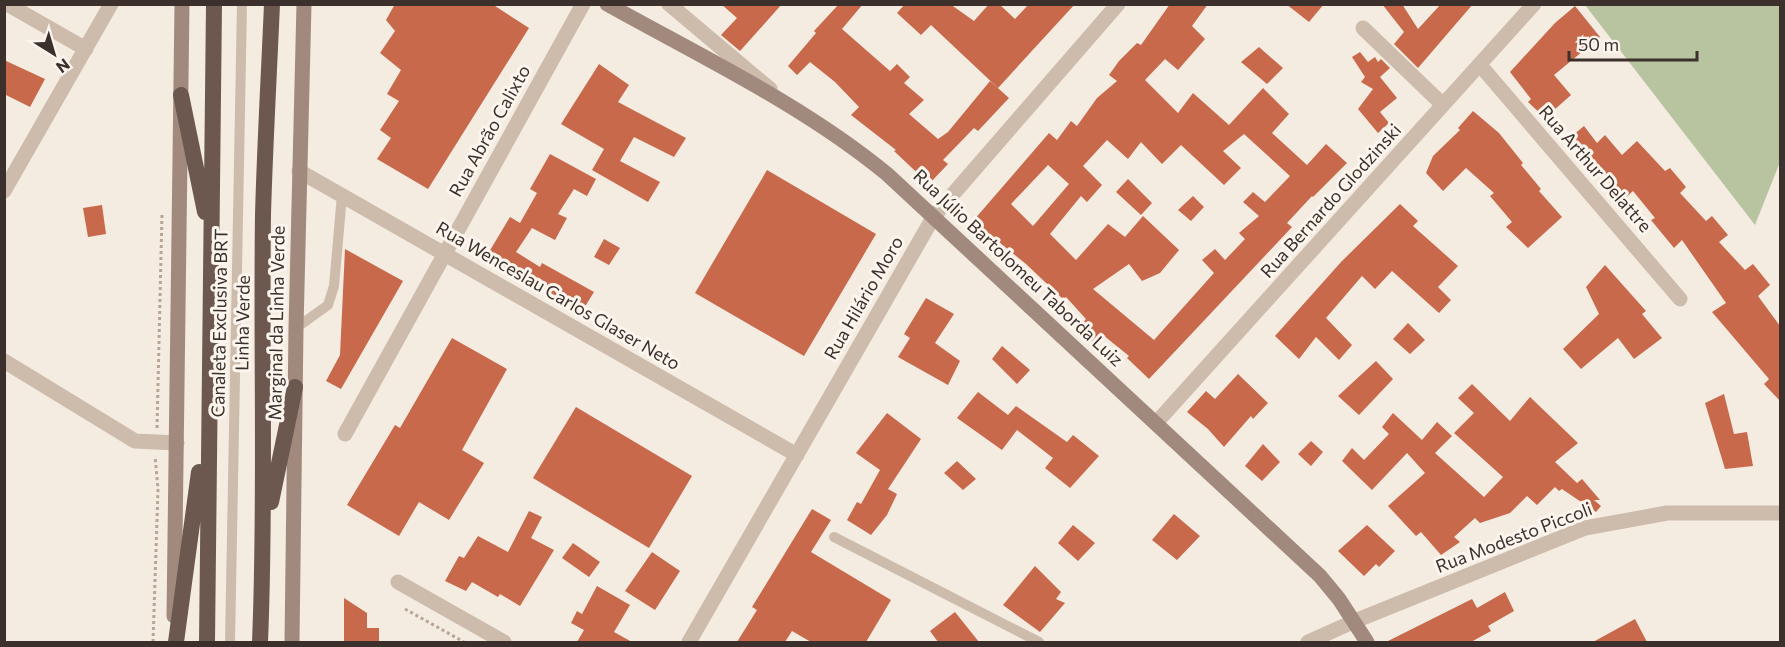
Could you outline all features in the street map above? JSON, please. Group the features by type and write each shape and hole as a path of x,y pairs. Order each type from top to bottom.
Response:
{"highway":[{"name":"Linha Verde","path":"207,642 207,405 212,246 214,4"},
{"name":"Linha Verde","path":"260,642 264,532 263,212 272,4"},
{"path":"181,95 212,246"},
{"path":"264,532 295,387"},
{"path":"175,642 207,405"}],"main road":[{"path":"175,642 182,4"},
{"name":"Marginal da Linha Verde","path":"292,642 296,328 304,4"},
{"name":"Rua Júlio Bartolomeu Taborda Luiz","path":"607,4 796,110 860,151 934,216 1320,576 1355,621 1367,642"}],"street":[{"path":"7,4 86,49"},
{"path":"4,192 111,4"},
{"name":"Rua Abrão Calixto","path":"345,434 583,4"},
{"path":"669,4 796,110"},
{"name":"Rua Hilário Moro","path":"689,642 934,216 1118,4"},
{"name":"Rua Bernardo Glodzinski","path":"1156,423 1534,4"},
{"path":"1363,28 1443,105"},
{"name":"Rua Arthur Delattre","path":"1480,65 1680,299"},
{"name":"Rua Wenceslau Carlos Glaser Neto","path":"299,171 797,455"},
{"path":"4,361 135,441 177,443"},
{"name":"Rua Modesto Piccoli","path":"1308,642 1585,528 1667,513 1780,513"},
{"path":"398,582 504,642"}],"lane":[{"name":"Canaleta Exclusiva BRT","path":"230,642 242,4"},
{"path":"296,328 328,305 334,286 342,195"},
{"path":"834,537 1039,642"}],"path":[{"path":"153,642 158,489 155,464"},
{"path":"405,609 464,642"}],"green space":[{"path":"1585,5 1780,5 1780,162 1755,225"}],"building":[{"path":"395,4 492,4 529,28 428,189 377,159 391,138 380,130 399,101 387,94 401,70 380,53 395,31 386,20"},
{"path":"721,4 782,4 740,51 721,35 737,18"},
{"path":"839,4 863,4 842,29 890,71 897,64 910,77 904,83 924,100 909,114 938,139 948,132 990,81 1009,98 978,131 974,128 943,160 948,164 929,184 894,151 896,150 851,115 859,107 835,82 810,62 797,75 788,66 816,33 814,31"},
{"path":"905,4 950,4 974,21 989,4 999,4 1015,19 1029,4 1075,4 998,88 931,25 921,35 897,13"},
{"path":"1170,4 1208,4 1192,26 1205,39 1178,70 1165,59 1145,80 1178,113 1193,93 1229,125 1263,88 1289,114 1272,133 1307,165 1326,144 1347,163 1287,223 1292,227 1149,379 1127,358 1129,356 1103,335 1094,344 1078,329 1086,319 1066,297 1063,299 1026,264 973,221 1049,133 1057,140 1071,121 1077,126 1097,98 1117,81 1109,75 1119,61 1137,43 1141,45","holes":["1244,134 1290,176 1265,202 1253,192 1243,202 1259,216 1239,233 1245,239 1225,260 1215,249 1202,260 1214,273 1154,340 1093,289 1129,264 1142,281 1160,273 1179,250 1143,216 1125,237 1108,224 1076,260 1050,234 1081,196 1087,202 1102,185 1083,166 1107,140 1128,159 1141,142 1162,164 1181,145 1224,185 1241,168 1223,151","1048,165 1069,184 1033,226 1011,204"]},
{"path":"1286,4 1324,4 1309,22"},
{"path":"1382,4 1402,4 1418,29 1441,4 1473,4 1418,68 1394,44 1404,32"},
{"path":"1575,6 1600,37 1554,75 1571,95 1545,118 1528,102 1531,99 1510,72 1555,23"},
{"path":"1259,47 1283,68 1267,84 1241,62"},
{"path":"1360,52 1368,62 1375,57 1378,62 1381,59 1390,68 1380,77 1397,98 1380,112 1389,123 1378,133 1358,109 1373,89 1361,82 1365,77 1352,57"},
{"path":"4,60 45,79 30,107 4,94"},
{"path":"599,64 629,85 618,102 686,138 674,157 634,137 620,161 660,182 648,202 592,170 604,149 561,124"},
{"path":"1473,111 1499,133 1541,189 1539,191 1562,217 1528,248 1506,227 1512,222 1490,196 1494,193 1466,168 1443,191 1426,173 1433,156 1460,130 1458,128"},
{"path":"1584,126 1597,143 1605,135 1622,155 1637,141 1665,171 1670,168 1686,187 1680,193 1706,221 1712,216 1728,235 1719,242 1745,270 1753,264 1770,285 1758,296 1780,326 1780,401 1764,384 1769,379 1712,312 1726,303 1682,240 1674,248 1651,220 1655,218 1633,191 1623,200 1572,136"},
{"path":"550,154 596,179 587,196 574,189 558,214 567,218 555,240 532,228 516,252 540,267 542,263 594,292 581,313 567,302 486,257 510,217 520,223 537,193 530,189"},
{"path":"767,170 876,234 804,356 695,293"},
{"path":"1128,179 1152,203 1141,215 1116,192"},
{"path":"1193,196 1204,207 1191,221 1178,210"},
{"path":"1400,204 1418,221 1413,226 1458,266 1438,287 1451,300 1439,313 1392,271 1375,289 1362,276 1326,318 1352,345 1339,360 1316,337 1299,359 1275,336 1341,262"},
{"path":"102,205 106,234 88,237 83,208"},
{"path":"604,239 620,248 609,265 594,257"},
{"path":"345,249 403,281 341,389 326,381 340,355"},
{"path":"1605,265 1646,311 1642,314 1662,338 1634,359 1618,338 1581,369 1563,349 1599,314 1586,287"},
{"path":"926,298 954,314 935,343 960,361 948,385 898,357 910,338 904,334"},
{"path":"1408,323 1425,340 1410,354 1393,339"},
{"path":"452,338 507,369 462,450 484,463 449,520 419,502 399,536 347,505 395,425 400,428"},
{"path":"1002,346 1030,370 1017,384 992,359"},
{"path":"1376,361 1393,379 1359,415 1338,396"},
{"path":"1238,374 1268,403 1253,419 1251,416 1224,447 1208,429 1187,412 1206,391 1215,399"},
{"path":"1472,384 1510,421 1530,397 1578,443 1555,462 1577,483 1582,479 1600,500 1594,500 1601,506 1596,512 1562,489 1559,491 1555,487 1537,505 1527,496 1510,513 1480,523 1475,518 1454,537 1460,542 1441,555 1421,532 1416,536 1388,506 1425,473 1407,453 1372,490 1342,461 1352,448 1364,460 1389,434 1382,427 1393,413 1422,440 1437,422 1452,436 1435,453 1484,497 1503,477 1454,433 1474,413 1458,398"},
{"path":"978,392 1008,415 1016,406 1067,442 1073,435 1099,456 1070,488 1045,468 1053,458 1017,430 1002,450 957,418"},
{"path":"1724,394 1734,434 1747,432 1753,466 1725,469 1705,403"},
{"path":"576,407 692,476 649,548 533,478"},
{"path":"887,413 921,439 888,489 897,494 887,515 871,535 847,520 857,502 861,504 880,470 856,453"},
{"path":"1311,441 1323,452 1311,466 1298,454"},
{"path":"1263,444 1280,462 1262,481 1245,466"},
{"path":"957,461 976,479 963,490 944,473"},
{"path":"812,509 831,520 811,552 891,600 866,642 811,642 792,631 785,642 737,642 757,610 752,607"},
{"path":"529,511 542,517 531,538 554,550 520,606 472,582 466,591 445,581 459,556 464,558 478,536 508,552"},
{"path":"1174,514 1200,536 1177,560 1152,540"},
{"path":"1073,525 1095,543 1078,561 1058,543"},
{"path":"1367,525 1395,551 1379,567 1376,564 1364,576 1338,551"},
{"path":"573,543 600,562 589,577 562,558"},
{"path":"652,552 680,571 655,610 625,591"},
{"path":"1035,566 1061,592 1056,599 1065,603 1040,632 1003,605"},
{"path":"597,586 630,605 614,632 632,642 577,642 584,630 571,623 577,611 582,614"},
{"path":"1505,592 1514,611 1488,626 1491,631 1471,642 1386,642 1472,599 1477,608"},
{"path":"344,598 367,613 367,628 379,628 379,642 344,642"},
{"path":"955,612 979,642 938,642 930,631"},
{"path":"1635,619 1647,642 1593,642"}]}
